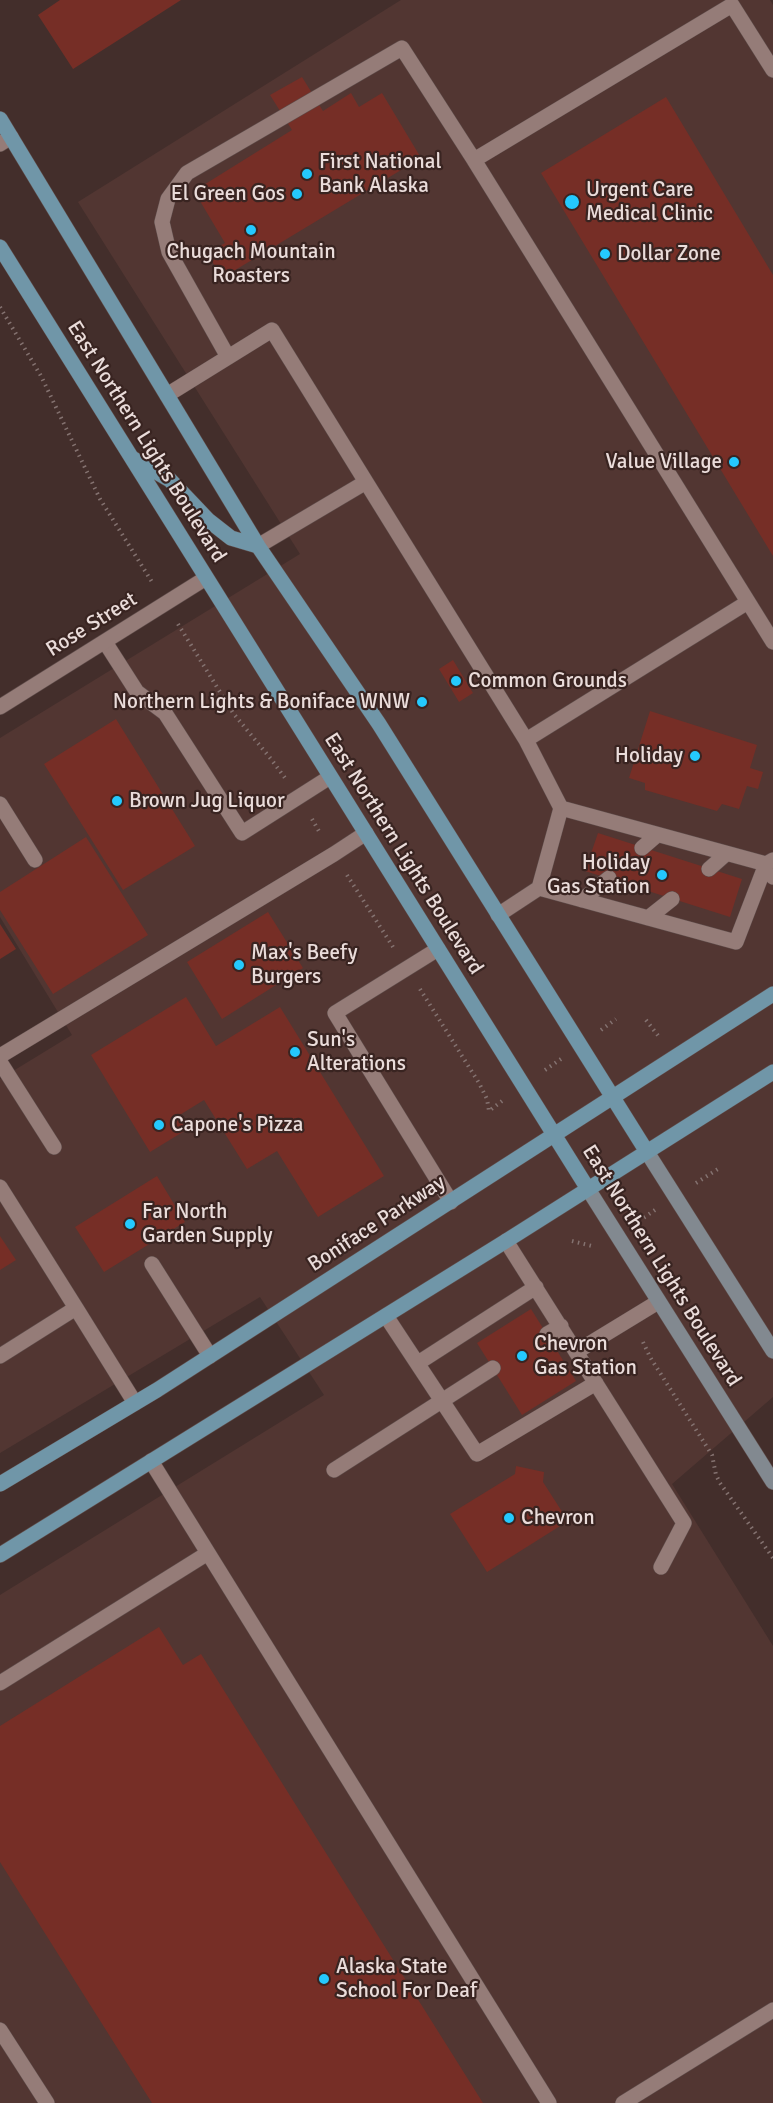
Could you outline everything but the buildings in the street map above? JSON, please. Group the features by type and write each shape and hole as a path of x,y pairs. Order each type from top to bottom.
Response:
{"main road":[{"name":"East Northern Lights Boulevard","path":"0,119 6,141 167,395 258,546 379,724 579,1045 770,1342"},
{"name":"East Northern Lights Boulevard","path":"0,247 554,1136 773,1482"},
{"path":"130,457 170,480 208,520 231,538 258,546"},
{"name":"Boniface Parkway","path":"0,1484 210,1356 773,994"},
{"path":"0,1555 386,1316 773,1072"}],"street":[{"path":"474,160 732,5 773,70"},
{"path":"228,357 169,252 162,222 168,199 187,173 402,48 773,642"},
{"path":"167,395 272,330 526,740 561,808 539,888 498,915"},
{"path":"258,546 366,482"},
{"name":"Rose Street","path":"0,708 206,578"},
{"path":"526,740 748,602"},
{"path":"105,642 137,692 165,713 242,833 330,777"},
{"path":"0,804 35,860"},
{"path":"539,888 736,942 771,867 561,808"},
{"path":"0,1056 366,833"},
{"path":"642,848 657,835"},
{"path":"709,869 726,854"},
{"path":"582,900 609,878"},
{"path":"648,918 672,899"},
{"path":"438,950 335,1013 451,1202"},
{"path":"0,1062 54,1148"},
{"path":"0,1187 135,1403"},
{"path":"506,1241 684,1523 661,1567"},
{"path":"152,1264 210,1356"},
{"path":"418,1363 536,1287"},
{"path":"576,1352 658,1302"},
{"path":"0,1356 76,1308"},
{"path":"386,1316 477,1454 596,1383"},
{"path":"547,1334 561,1326"},
{"path":"334,1470 493,1368"},
{"path":"151,1461 549,2103"},
{"path":"0,1683 208,1553"},
{"path":"623,2103 773,2010"},
{"path":"0,2030 47,2103"}],"path":[{"path":"0,308 41,376 104,506 144,569"},
{"path":"489,1111 616,1019"},
{"path":"572,1241 596,1248"},
{"path":"634,1317 650,1357 712,1455 720,1483 773,1558"}],"shaded area":[{"path":"401,0 770,0 773,5 773,1397 672,1484 773,1646 773,2103 0,2103 0,1595 324,1395 260,1297 0,1453 0,1079 72,1035 0,917 0,738 300,554 78,202"}],"place":[{"name":"First National Bank Alaska","path":"307,174"},
{"name":"El Green Gos","path":"297,194"},
{"name":"Urgent Care Medical Clinic","path":"572,202"},
{"name":"Chugach Mountain Roasters","path":"251,230"},
{"name":"Dollar Zone","path":"605,254"},
{"name":"Value Village","path":"734,462"},
{"name":"Common Grounds","path":"456,681"},
{"name":"Northern Lights & Boniface WNW","path":"422,702"},
{"name":"Holiday","path":"695,756"},
{"name":"Brown Jug Liquor","path":"117,801"},
{"name":"Holiday Gas Station","path":"662,875"},
{"name":"Max's Beefy Burgers","path":"239,965"},
{"name":"Sun's Alterations","path":"295,1052"},
{"name":"Capone's Pizza","path":"159,1125"},
{"name":"Far North Garden Supply","path":"130,1224"},
{"name":"Chevron Gas Station","path":"522,1356"},
{"name":"Chevron","path":"509,1518"},
{"name":"Alaska State School For Deaf","path":"324,1979"}]}
